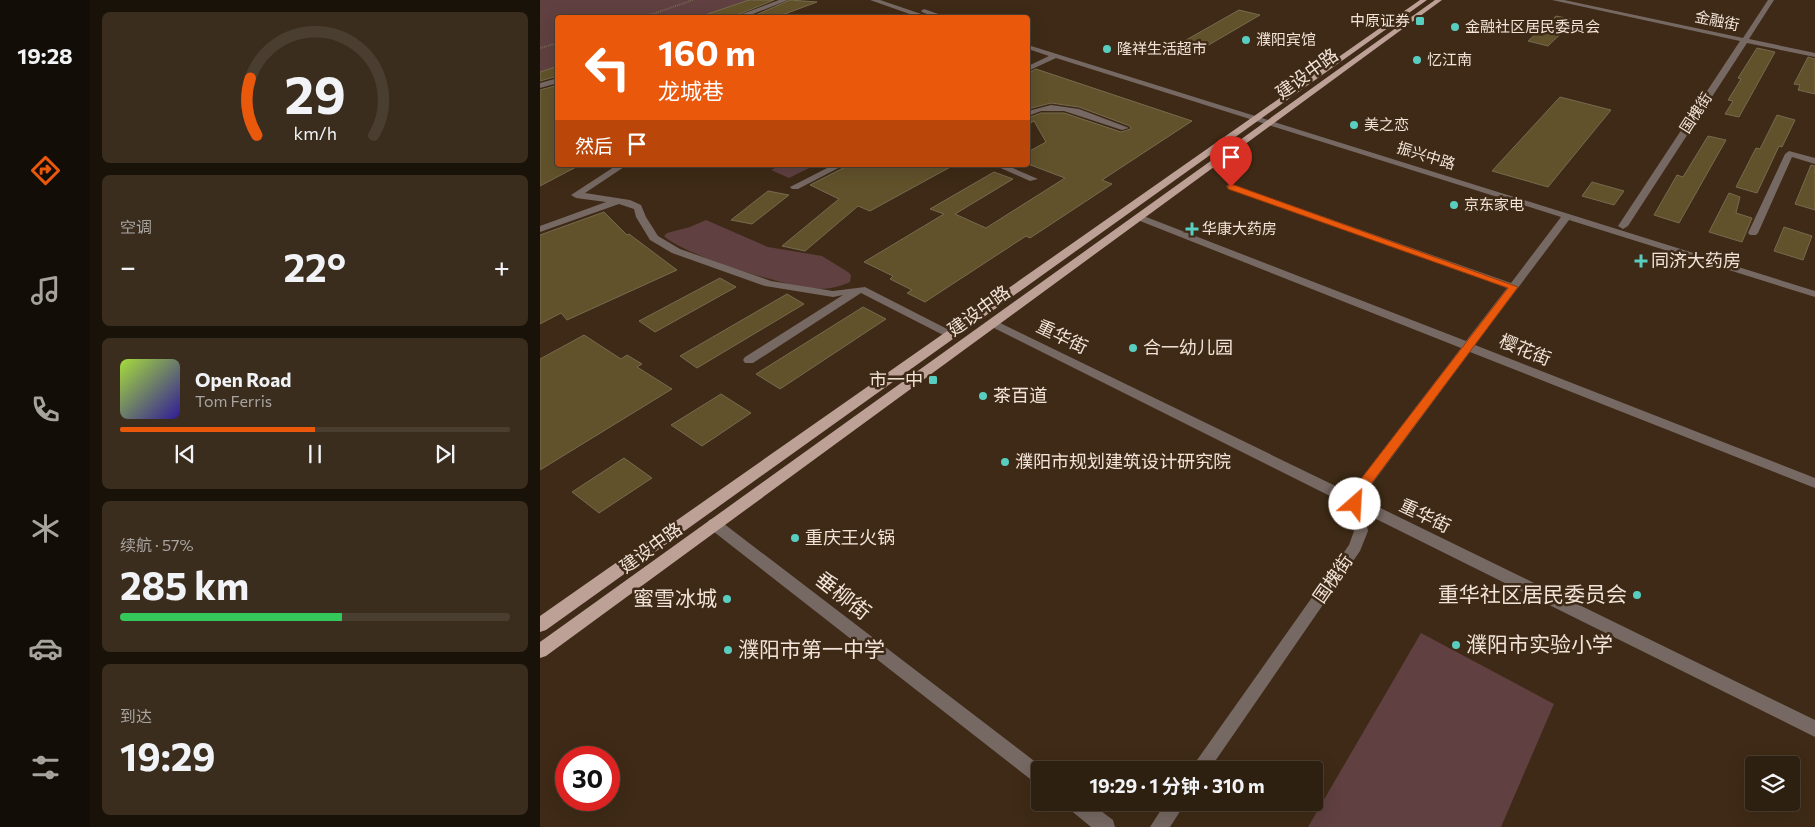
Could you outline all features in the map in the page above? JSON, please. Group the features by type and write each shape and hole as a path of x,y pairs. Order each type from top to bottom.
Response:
{"main road":[{"name":"建设中路","path":"540,651 1138,217 1424,0"},
{"name":"建设中路","path":"540,625 951,334 1439,0"}],"street":[{"path":"743,15 785,0"},
{"path":"873,0 920,15"},
{"path":"889,0 936,15"},
{"name":"金融街","path":"1556,0 1815,55"},
{"name":"国槐街","path":"1623,226 1771,0"},
{"name":"振兴中路","path":"1030,44 1815,294"},
{"name":"振兴中路","path":"1030,49 1623,226 1815,286"},
{"path":"1030,60 1044,53"},
{"path":"1030,68 1055,56"},
{"path":"540,86 555,81"},
{"path":"1030,113 1045,107 1062,107 1125,128"},
{"path":"1753,233 1789,154 1815,161"},
{"path":"620,167 576,195 638,207 641,217 654,238 676,251 769,284 833,294 861,290 951,334"},
{"path":"795,187 836,167"},
{"path":"1003,167 1033,179"},
{"path":"1231,187 1514,287"},
{"path":"540,229 619,202"},
{"path":"1355,503 1356,495 1567,216"},
{"name":"樱花街","path":"1138,217 1815,483"},
{"path":"749,360 861,290"},
{"name":"重华街","path":"992,324 1815,729"},
{"name":"国槐街","path":"1205,761 1355,547 1360,531 1355,503"},
{"name":"垂柳街","path":"714,524 1031,769"},
{"path":"1086,811 1106,827"},
{"path":"1160,827 1171,811"}],"path":[{"path":"650,15 693,0"},
{"path":"540,48 555,44"}],"shaded area":[{"path":"540,0 769,0 725,15 555,15 555,75 540,80"},
{"path":"777,167 811,167 789,178 771,170"},
{"path":"706,220 768,247 822,256 848,272 851,275 850,282 836,287 806,288 739,270 714,261 675,244 664,236 667,233 690,227"},
{"path":"1421,633 1554,704 1501,827 1308,827 1317,811 1323,811 1323,801"}],"building":[{"path":"749,0 774,0 737,15 705,15"},
{"path":"790,0 817,2 782,15 756,15"},
{"path":"1239,10 1260,15 1200,50 1179,44"},
{"path":"1556,16 1575,20 1548,46 1528,41"},
{"path":"1757,48 1775,52 1739,117 1725,114 1733,101 1728,100 1741,79 1738,78"},
{"path":"1808,57 1815,59 1815,94 1798,90 1800,85 1794,84"},
{"path":"555,67 555,77 540,81 540,72"},
{"path":"1036,69 1192,121 1102,180 1112,184 1030,238 1026,236 925,302 907,293 912,290 890,279 893,276 864,262 944,214 930,209 994,172 1013,179 955,214 986,228 1065,178 1030,165 1030,151 1046,142 1034,121 1030,123 1030,117 1041,113 1064,113 1121,132 1131,129 1130,126 1079,107 1051,103 1030,108 1030,72"},
{"path":"555,86 555,167 576,167 540,186 540,90"},
{"path":"1560,97 1611,110 1548,187 1492,171"},
{"path":"1777,115 1795,120 1782,147 1779,146 1757,193 1736,187 1756,148 1760,149"},
{"path":"1708,136 1726,140 1679,223 1654,215 1677,175 1683,177"},
{"path":"1811,165 1815,166 1815,210 1795,204"},
{"path":"845,167 950,167 870,211 858,206 805,251 782,246 839,199 810,185"},
{"path":"1592,182 1624,191 1614,205 1582,196"},
{"path":"768,191 789,195 752,224 731,220"},
{"path":"1729,193 1740,197 1736,213 1752,218 1742,242 1709,232"},
{"path":"604,212 627,235 629,234 677,270 567,320 561,313 540,324 540,235"},
{"path":"1784,227 1812,236 1803,260 1774,251"},
{"path":"720,278 736,287 655,332 639,321"},
{"path":"787,294 804,304 697,368 680,356"},
{"path":"863,307 886,319 780,389 756,374"},
{"path":"584,335 621,359 627,355 642,364 637,367 672,389 540,470 540,359"},
{"path":"721,394 751,413 702,446 671,425"},
{"path":"624,458 652,478 599,513 572,492"}],"place":[{"name":"中原证券","path":"1420,21"},
{"name":"金融社区居民委员会","path":"1455,27"},
{"name":"濮阳宾馆","path":"1246,40"},
{"name":"隆祥生活超市","path":"1107,49"},
{"name":"忆江南","path":"1417,60"},
{"name":"美之恋","path":"1354,125"},
{"name":"京东家电","path":"1454,205"},
{"name":"华康大药房","path":"1192,229"},
{"name":"同济大药房","path":"1641,261"},
{"name":"合一幼儿园","path":"1133,348"},
{"name":"市一中","path":"933,380"},
{"name":"茶百道","path":"983,396"},
{"name":"濮阳市规划建筑设计研究院","path":"1005,462"},
{"name":"重庆王火锅","path":"795,538"},
{"name":"重华社区居民委员会","path":"1637,595"},
{"name":"蜜雪冰城","path":"727,599"},
{"name":"濮阳市实验小学","path":"1456,645"},
{"name":"濮阳市第一中学","path":"728,650"}],"route":[{"path":"1231,187 1514,287 1356,495 1355,504"}]}
